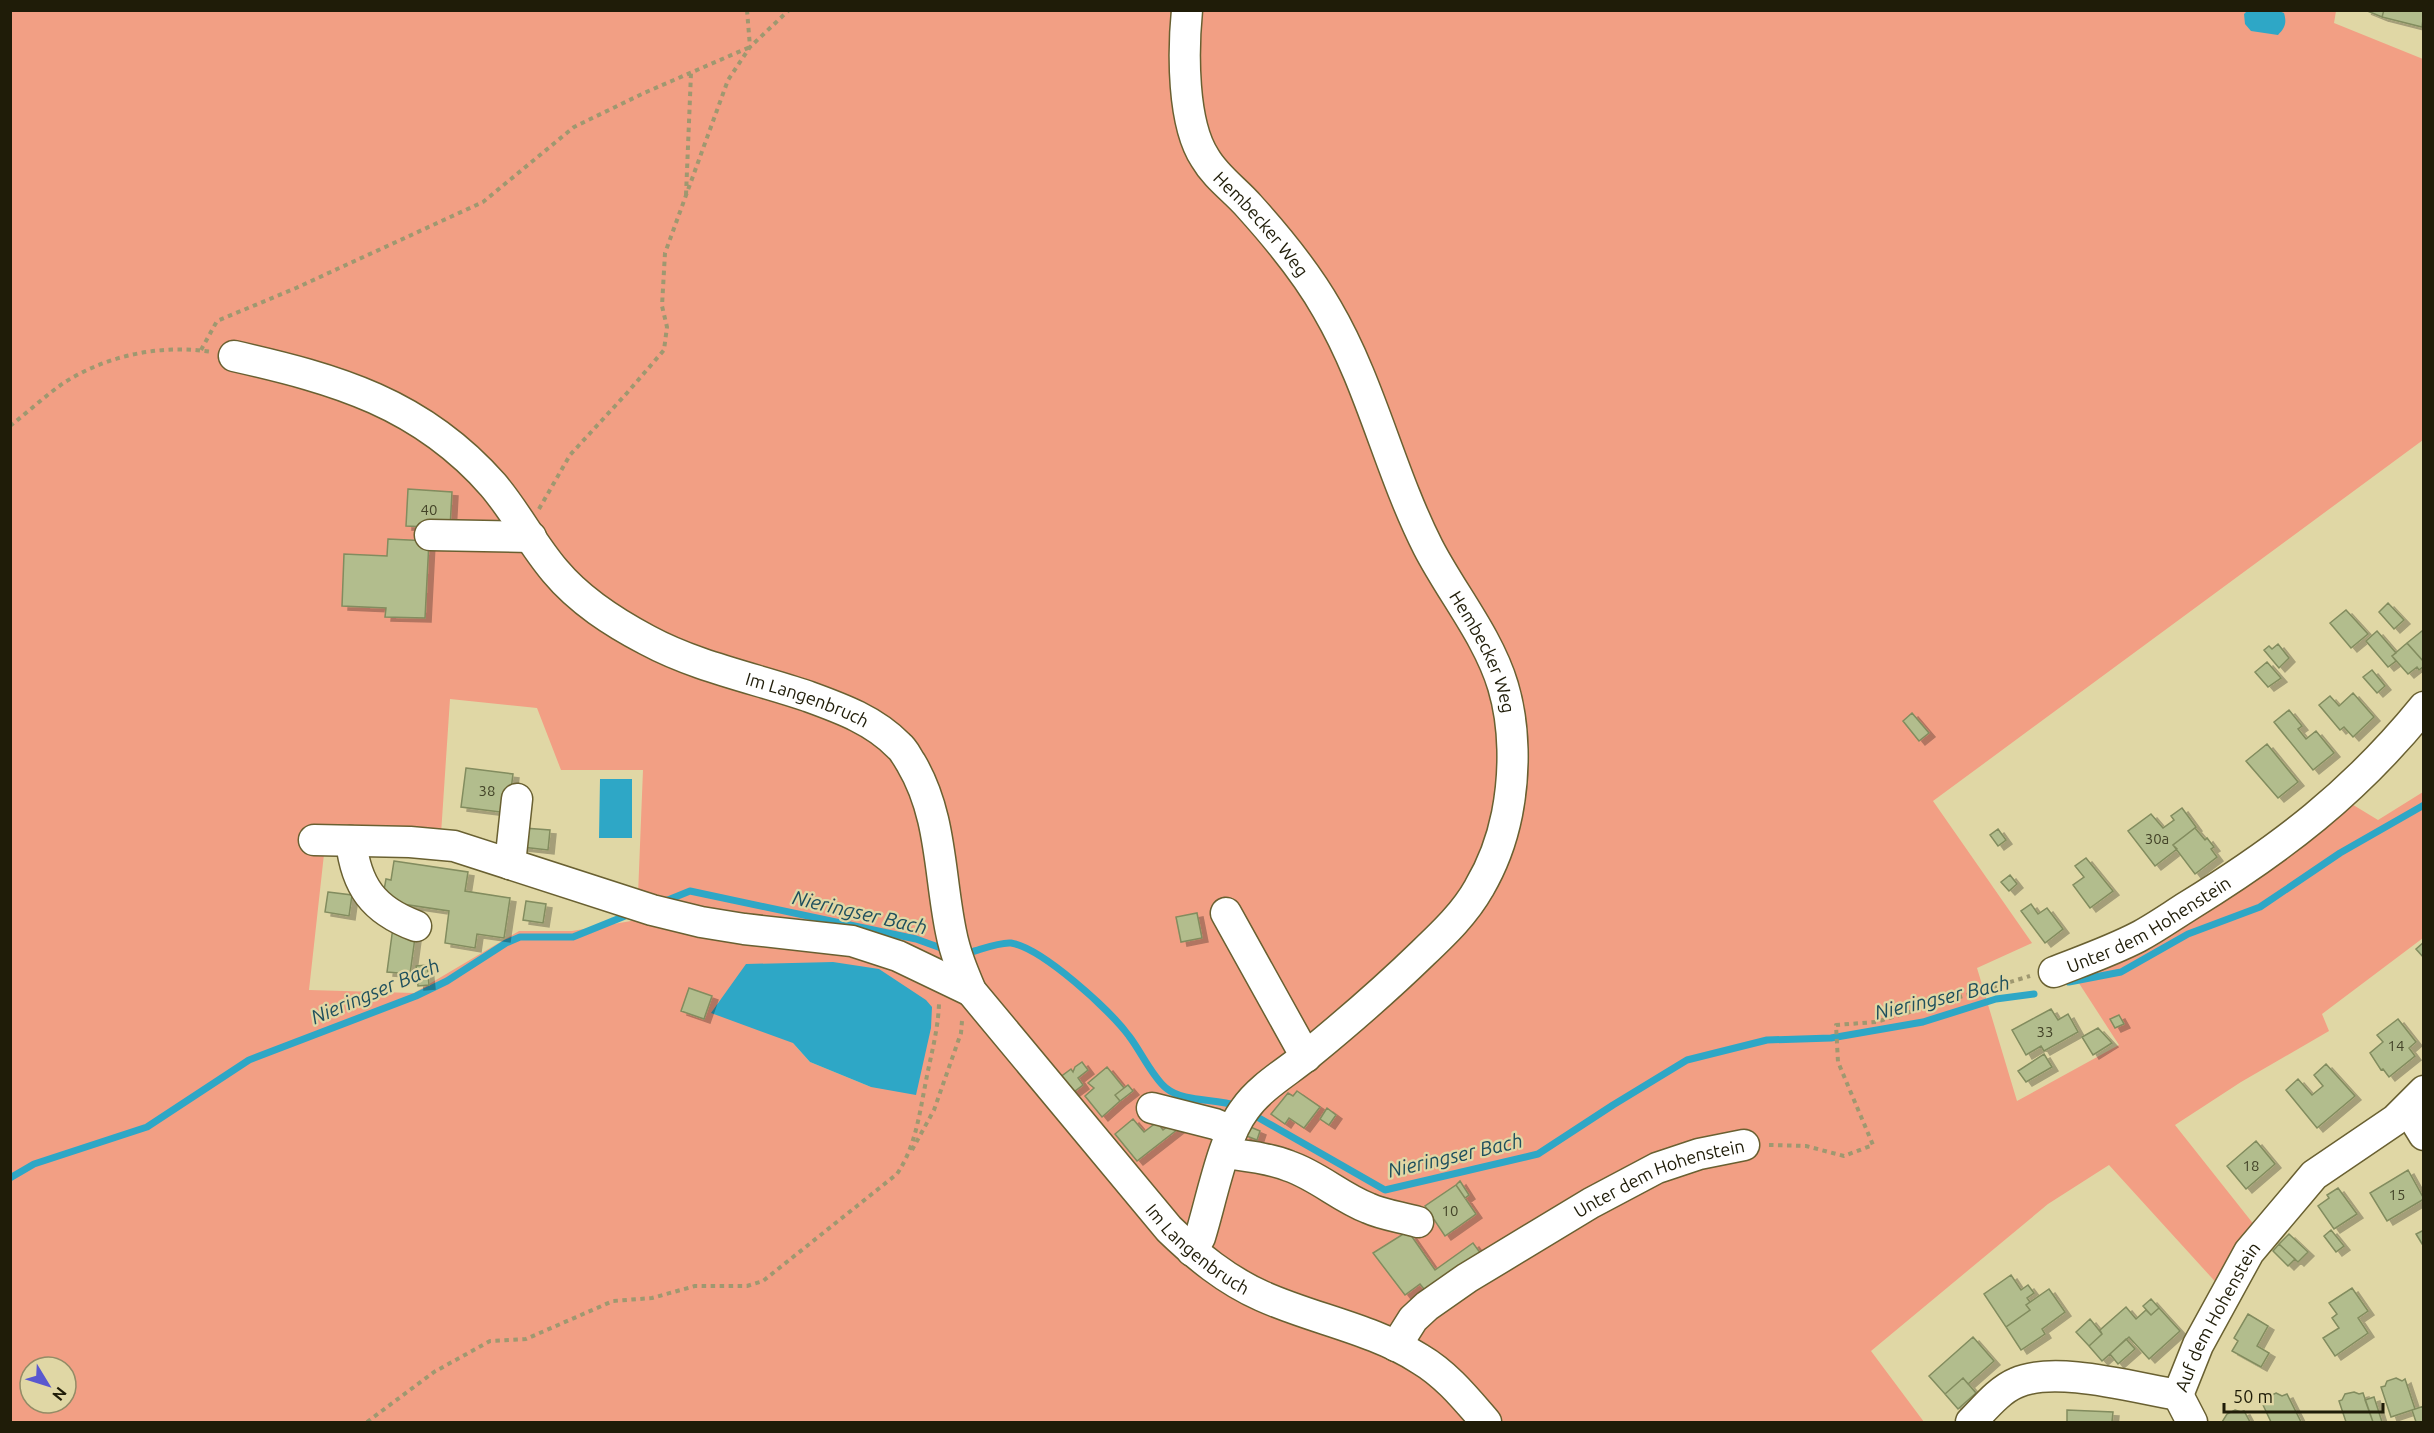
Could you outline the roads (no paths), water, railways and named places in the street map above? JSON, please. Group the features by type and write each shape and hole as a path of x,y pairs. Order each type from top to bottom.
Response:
{"street":[{"name":"Hembecker Weg","path":"1187,10 1185,78 1194,129 1203,156 1271,232 1326,307 1366,391 1402,489 1428,546 1492,658 1503,685 1509,718 1512,759 1506,814 1489,867 1479,889 1461,915 1394,981 1306,1057 1236,1126"},
{"name":"Im Langenbruch","path":"234,356 307,372 366,393 404,411 466,456 523,525 554,571 584,600 649,642 698,662 844,709 877,727 901,747 926,792 935,823 950,929 967,1001"},
{"path":"430,535 523,525"},
{"name":"Unter dem Hohenstein","path":"2054,972 2138,937 2271,852 2348,790 2424,706"},
{"path":"510,864 517,799"},
{"name":"Im Langenbruch","path":"314,840 410,842 454,846 652,910 700,922 852,941 898,956 940,976 967,1001 1169,1229 1192,1251 1218,1271 1263,1297 1396,1346 1420,1359 1444,1376 1486,1422"},
{"path":"351,841 353,860 367,893 387,912 416,926"},
{"path":"1226,913 1306,1057"},
{"path":"2416,1100 2424,1135"},
{"name":"Auf dem Hohenstein","path":"1971,1422 2014,1383 2031,1377 2075,1378 2178,1395 2198,1345 2249,1252 2314,1175 2395,1120 2416,1100"},
{"path":"1152,1108 1215,1124 1236,1126"},
{"path":"1192,1251 1200,1237 1236,1126"},
{"path":"1236,1126 1253,1157 1290,1166 1370,1209 1418,1222"},
{"name":"Unter dem Hohenstein","path":"1396,1346 1407,1326 1427,1306 1467,1278 1591,1203 1657,1168 1699,1154 1744,1145"},
{"path":"2178,1395 2192,1422"}],"water":[{"path":"2247,11 2284,13 2284,28 2278,35 2251,31 2245,24 2244,14"},
{"path":"600,779 632,779 632,838 599,838"},
{"path":"833,962 879,969 926,1000 932,1007 931,1028 916,1095 871,1087 810,1062 793,1043 711,1013 746,964"}],"waterway":[{"name":"Nieringser Bach","path":"2069,982 2121,972 2188,934 2260,907 2340,853 2424,805"},
{"name":"Nieringser Bach","path":"663,902 690,891 916,939 941,948"},
{"name":"Nieringser Bach","path":"10,1178 34,1164 147,1127 249,1060 416,996 447,981 506,943 520,937 573,937 630,914"},
{"name":"Nieringser Bach","path":"971,952 1011,943 1040,956 1107,1011 1129,1036 1156,1078 1166,1088 1182,1096 1237,1106"},
{"name":"Nieringser Bach","path":"1252,1114 1385,1190 1538,1154 1687,1060 1767,1040 1831,1038 1923,1022 1996,999 2034,994"}]}
